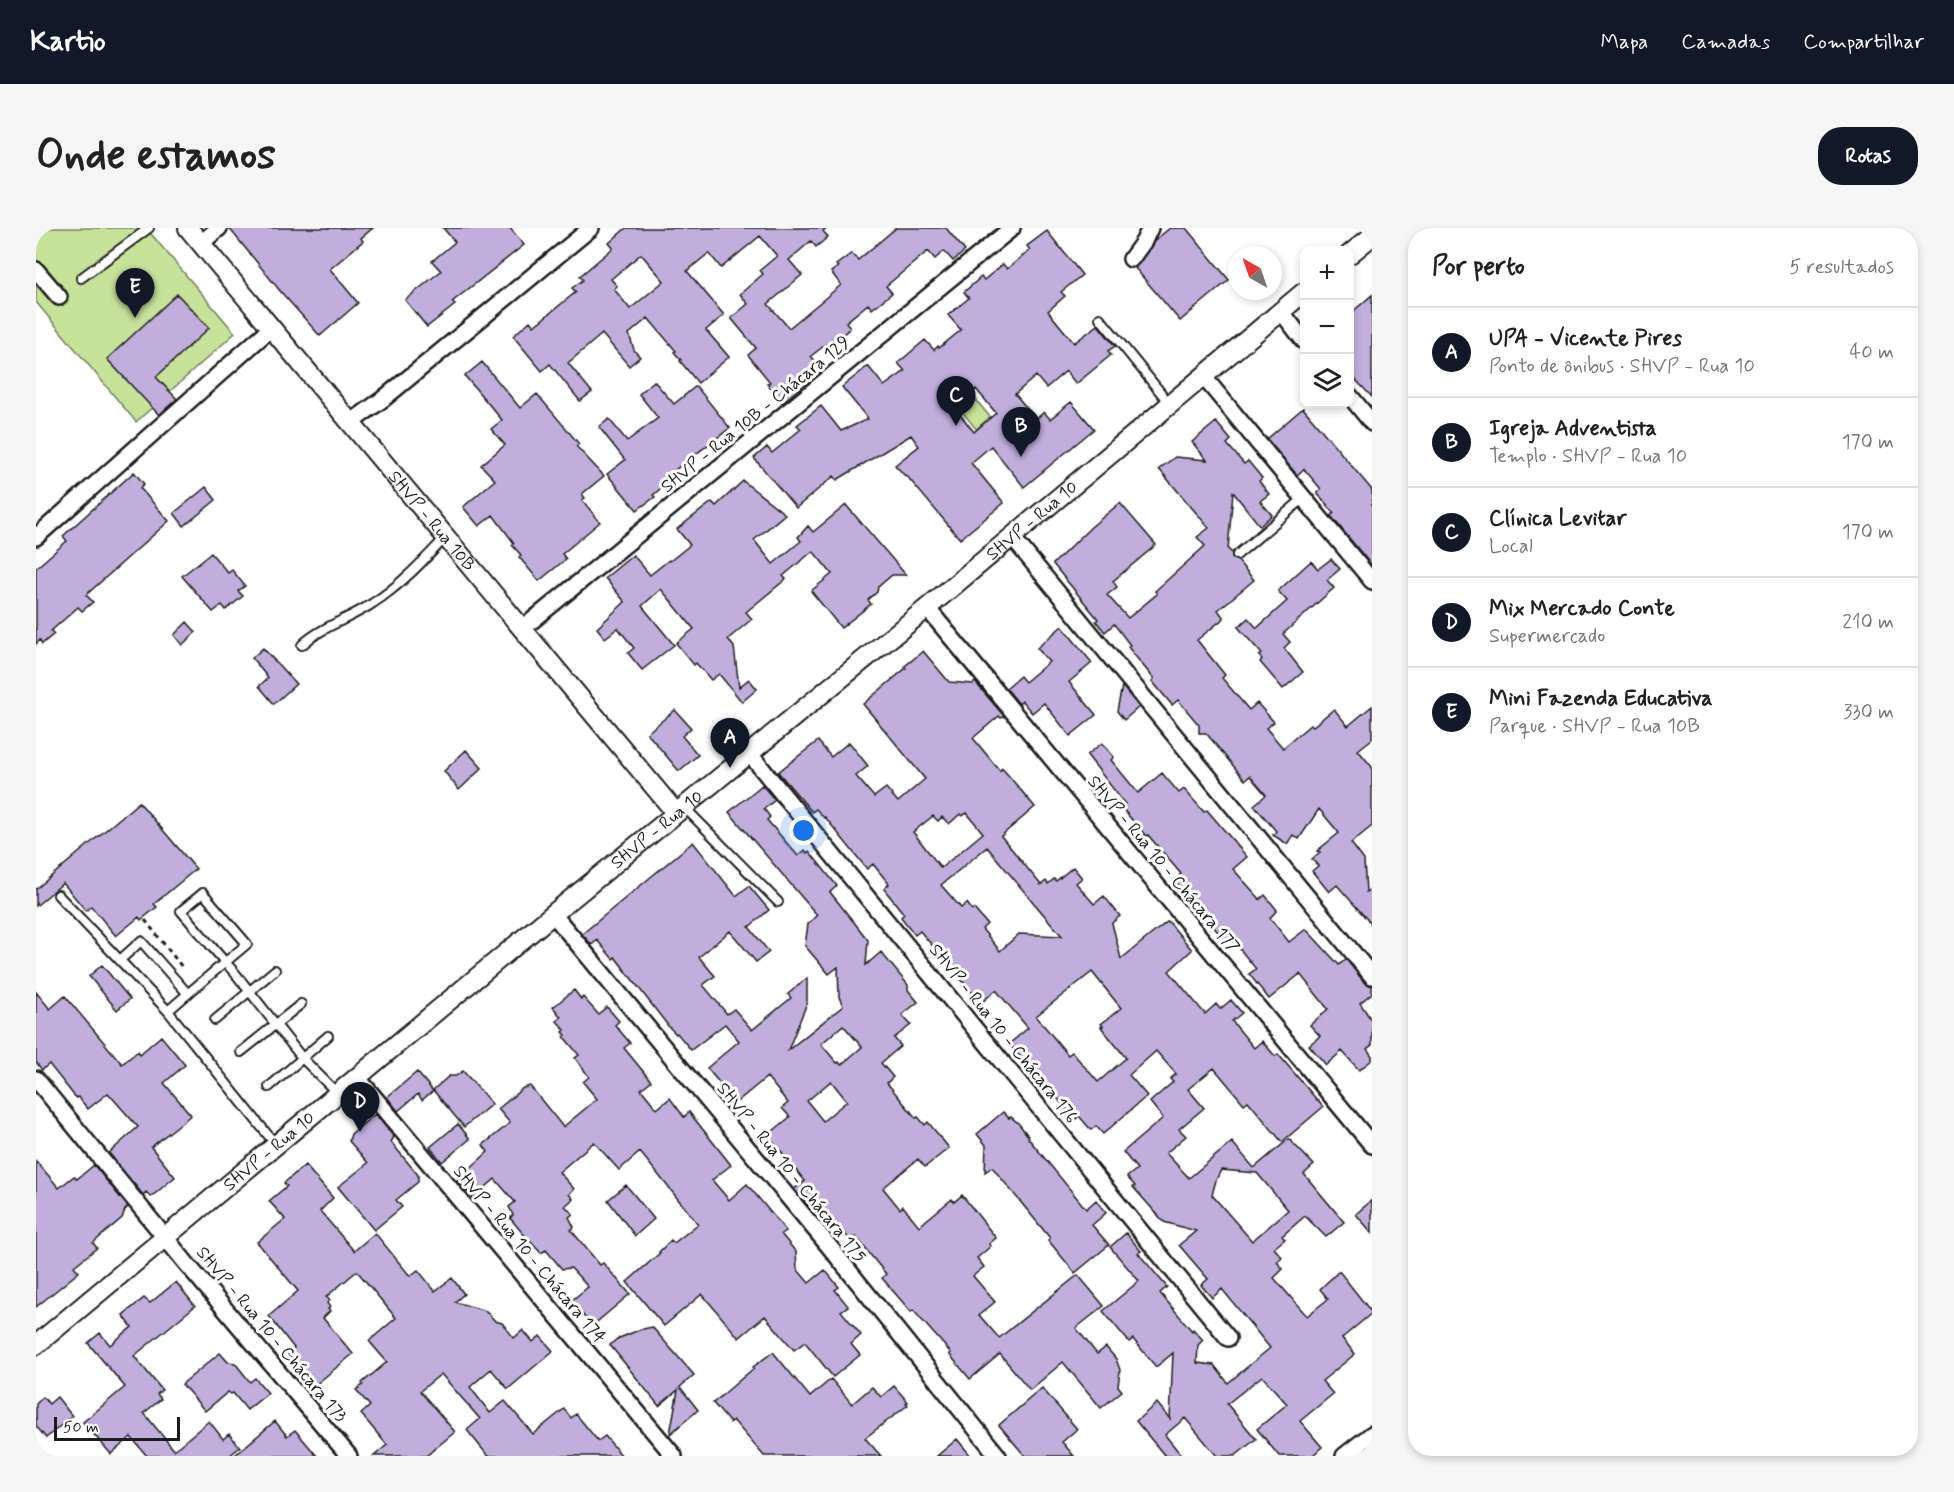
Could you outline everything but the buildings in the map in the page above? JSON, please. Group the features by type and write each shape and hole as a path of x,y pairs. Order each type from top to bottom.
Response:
{"street":[{"name":"SHVP - Rua 10B","path":"188,228 445,538 680,810"},
{"path":"201,243 219,228"},
{"path":"350,423 383,399 591,228"},
{"name":"SHVP - Rua 10B - Chácara 129","path":"522,629 1012,228"},
{"path":"1131,259 1150,228"},
{"path":"1354,251 1372,236"},
{"path":"36,270 60,297"},
{"name":"SHVP - Rua 10","path":"36,1345 553,914 927,608 1300,296"},
{"path":"1281,311 1300,335"},
{"path":"36,537 271,328"},
{"path":"1203,376 1372,581"},
{"path":"1354,401 1372,423"},
{"path":"1012,537 1372,975"},
{"name":"SHVP - Rua 10 - Chácara 177","path":"927,608 1372,1144"},
{"name":"SHVP - Rua 10 - Chácara 176","path":"749,753 1228,1338"},
{"name":"SHVP - Rua 10 - Chácara 175","path":"553,914 828,1245 998,1456"},
{"name":"SHVP - Rua 10 - Chácara 174","path":"357,1077 674,1456"},
{"name":"SHVP - Rua 10 - Chácara 173","path":"36,1079 349,1456"},
{"path":"1344,1456 1372,1434"}],"lane":[{"path":"81,278 149,228"},
{"path":"1100,318 1170,404"},
{"path":"1237,555 1304,498"},
{"path":"302,645 315,634 374,603 417,567 445,538"},
{"path":"680,810 706,831 778,902"},
{"path":"168,1011 225,962 247,944 204,893 181,911 225,962 249,991 303,1059 338,1094"},
{"path":"58,895 168,1011 276,1145"},
{"path":"120,960 141,941 188,994"},
{"path":"215,1020 275,970"},
{"path":"241,1053 301,1004"},
{"path":"269,1087 328,1036"}],"path":[{"path":"146,920 197,986"}],"green space":[{"path":"36,228 146,228 235,333 136,422 36,302"},
{"path":"971,394 990,417 976,429 957,405"}],"place":[{"name":"Mini Fazenda Educativa","path":"135,318"},
{"name":"Clínica Levitar","path":"956,426"},
{"name":"Igreja Adventista","path":"1021,457"},
{"name":"UPA - Vicente Pires","path":"730,768"},
{"name":"Mix Mercado Conte","path":"360,1132"}]}
